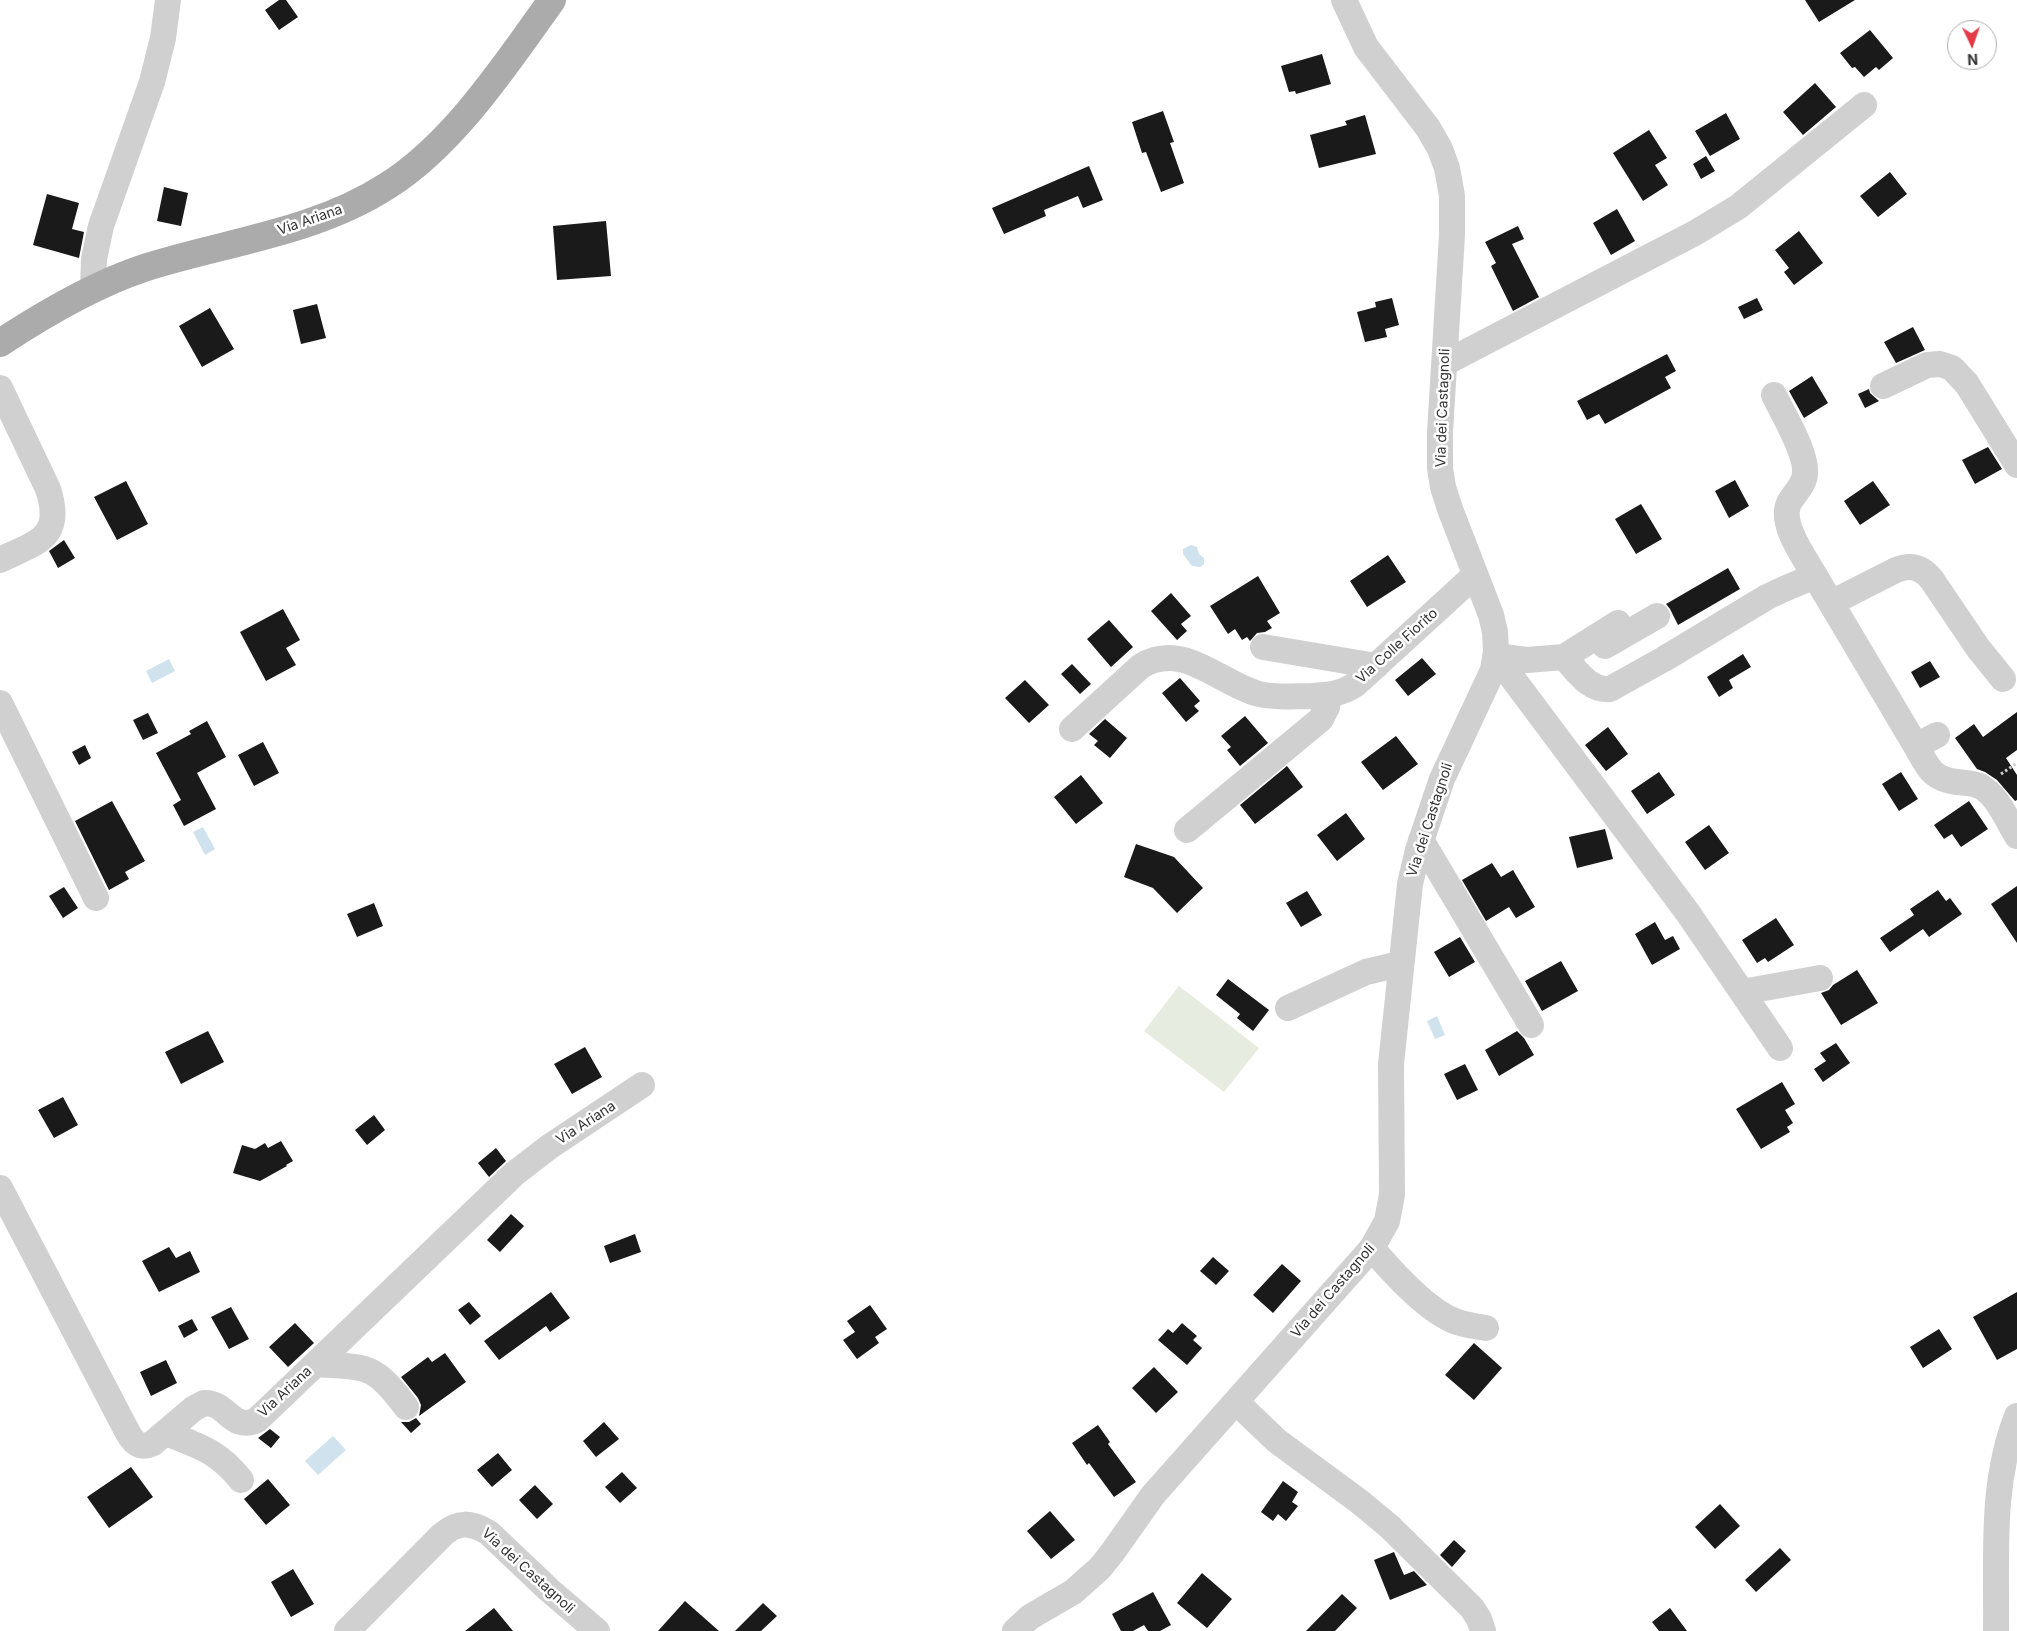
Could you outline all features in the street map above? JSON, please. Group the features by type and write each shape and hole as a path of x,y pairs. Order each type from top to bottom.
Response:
{"main road":[{"name":"Via Ariana","path":"0,344 49,313 116,279 150,267 321,218 356,204 388,186 424,158 471,108 552,0"}],"street":[{"path":"93,290 94,259 101,226 152,82 163,38 168,0"},
{"name":"Via dei Castagnoli","path":"1015,1631 1030,1617 1073,1592 1100,1568 1153,1495 1372,1248 1387,1221 1392,1195 1391,1064 1400,964 1410,884 1421,840 1444,771 1488,682 1496,656 1493,623 1450,509 1441,477 1440,442 1452,223 1451,188 1448,168 1428,128 1366,47 1344,0"},
{"path":"1445,362 1717,220 1744,202 1864,105"},
{"path":"1883,386 1927,365 1940,364 1952,368 1967,384 2017,465"},
{"path":"0,388 48,489 53,507 53,522 45,535 32,544 0,560"},
{"path":"1774,395 1801,452 1805,465 1804,480 1788,508 1788,522 1815,576 1831,603 1927,740 1929,768 1937,777 1948,781 1976,785 1988,792 1998,804 2017,836"},
{"path":"1831,603 1896,570 1909,566 1916,567 1927,574 1932,580 1978,648 2003,679"},
{"name":"Via Colle Fiorito","path":"1072,729 1142,666 1153,660 1165,658 1192,662 1237,685 1260,694 1279,697 1329,695 1348,690 1475,575"},
{"path":"1564,657 1595,687 1610,689 1656,664 1768,597 1815,576"},
{"path":"1496,656 1527,660 1590,654 1657,616"},
{"path":"1564,657 1618,623"},
{"path":"1263,646 1376,666"},
{"path":"1496,656 1682,906 1780,1048"},
{"path":"1187,830 1321,720 1327,707 1329,695"},
{"path":"0,703 6,730 96,898"},
{"path":"1421,840 1531,1025"},
{"path":"1288,1008 1366,972 1400,964"},
{"path":"1742,992 1820,978"},
{"name":"Via Ariana","path":"0,1188 131,1438 141,1447 147,1446 193,1409 204,1404 220,1407 241,1423 251,1422 261,1416 527,1163 642,1085"},
{"path":"1372,1248 1396,1277 1442,1314 1464,1324 1486,1328"},
{"path":"316,1364 354,1366 369,1370 386,1382 406,1407"},
{"path":"1236,1402 1277,1441 1360,1502 1409,1544 1472,1608 1479,1619 1483,1631"},
{"path":"1996,1631 1998,1490 2004,1456 2017,1416"},
{"path":"166,1432 216,1455 227,1463 241,1480"},
{"name":"Via dei Castagnoli","path":"347,1631 442,1535 453,1526 466,1523 477,1526 489,1533 548,1590 596,1631"}],"shaded area":[{"path":"1179,986 1259,1048 1224,1092 1144,1031"}],"water":[{"path":"1191,545 1197,547 1199,554 1204,558 1204,564 1200,567 1192,566 1183,554 1183,549"},
{"path":"169,659 175,671 152,683 146,671"},
{"path":"203,827 215,849 205,855 193,832"},
{"path":"1437,1016 1445,1035 1435,1039 1427,1021"},
{"path":"333,1436 346,1450 318,1475 305,1461"}],"building":[{"path":"279,0 286,0 298,17 279,30 265,10"},
{"path":"1805,0 1855,0 1819,22"},
{"path":"1870,30 1893,58 1879,70 1876,67 1864,77 1855,67 1852,68 1840,53"},
{"path":"1322,54 1331,84 1296,94 1295,91 1289,92 1281,66"},
{"path":"1815,83 1836,107 1803,135 1783,112"},
{"path":"1163,111 1174,142 1170,143 1184,183 1161,192 1146,152 1142,153 1132,122"},
{"path":"1726,113 1740,139 1710,156 1695,131"},
{"path":"1365,115 1376,154 1319,168 1310,135 1347,125 1345,121"},
{"path":"1649,130 1667,158 1655,165 1668,185 1643,201 1613,153"},
{"path":"1706,156 1715,171 1701,179 1693,164"},
{"path":"1089,166 1103,200 1083,208 1078,196 1044,210 1046,216 1004,234 992,208"},
{"path":"1890,172 1907,194 1878,217 1860,196"},
{"path":"164,187 188,193 181,226 157,221"},
{"path":"47,194 79,203 72,229 84,232 79,258 33,245"},
{"path":"1617,209 1635,241 1611,255 1593,223"},
{"path":"606,221 611,276 557,280 553,226"},
{"path":"1518,226 1524,239 1512,244 1539,297 1513,311 1491,266 1496,263 1485,242"},
{"path":"1799,231 1823,263 1794,285 1784,272 1789,268 1775,250"},
{"path":"1392,298 1399,325 1385,329 1387,337 1365,342 1357,312 1376,307 1375,302"},
{"path":"1757,298 1763,310 1744,319 1738,307"},
{"path":"317,304 326,338 301,344 293,310"},
{"path":"210,308 234,349 202,367 179,326"},
{"path":"1913,327 1925,350 1896,363 1884,342"},
{"path":"1667,354 1676,371 1665,377 1671,388 1605,424 1599,414 1587,420 1577,401"},
{"path":"1812,376 1828,403 1804,418 1789,391"},
{"path":"1869,389 1870,393 1879,401 1865,408 1858,394"},
{"path":"1988,447 2002,469 1975,484 1962,460"},
{"path":"1735,480 1749,506 1729,518 1715,491"},
{"path":"126,481 148,524 117,540 94,497"},
{"path":"1873,481 1890,505 1860,525 1844,501"},
{"path":"1641,504 1662,539 1636,554 1615,519"},
{"path":"64,540 75,558 58,568 49,551"},
{"path":"1388,555 1406,582 1367,607 1350,581"},
{"path":"1728,568 1740,589 1678,625 1666,604"},
{"path":"1258,576 1280,613 1267,621 1272,628 1265,632 1257,633 1250,641 1247,637 1242,640 1235,629 1228,634 1210,606"},
{"path":"1171,593 1191,616 1181,624 1187,631 1177,640 1151,611"},
{"path":"283,609 300,640 286,648 296,665 266,681 240,632"},
{"path":"1109,620 1133,647 1111,667 1087,639"},
{"path":"1743,654 1751,667 1729,680 1733,688 1719,697 1707,677"},
{"path":"1422,658 1436,674 1408,696 1395,680"},
{"path":"1930,661 1940,677 1920,688 1911,672"},
{"path":"1072,664 1091,684 1080,694 1061,674"},
{"path":"1180,678 1200,701 1194,706 1199,711 1186,722 1162,693"},
{"path":"1025,680 1049,705 1029,723 1005,698"},
{"path":"2017,712 2017,750 2006,758 2017,775 2017,800 2015,801 1997,780 1977,769 1955,738 1974,724 1983,737"},
{"path":"148,713 158,733 143,740 133,720"},
{"path":"1245,716 1268,743 1240,766 1227,750 1231,747 1221,736"},
{"path":"1105,719 1127,738 1110,758 1094,745 1098,741 1089,734"},
{"path":"207,721 226,757 197,773 216,809 184,826 173,805 181,800 156,753 191,734 189,731"},
{"path":"1608,727 1628,754 1606,771 1585,745"},
{"path":"1396,736 1418,764 1383,790 1361,762"},
{"path":"263,742 279,773 254,786 238,755"},
{"path":"85,745 91,758 79,765 72,752"},
{"path":"1287,766 1303,787 1255,824 1240,805"},
{"path":"1659,772 1675,795 1647,814 1631,791"},
{"path":"1901,772 1918,799 1899,811 1882,784"},
{"path":"1081,775 1103,803 1076,824 1054,797"},
{"path":"112,801 145,861 125,872 129,879 109,890 75,821"},
{"path":"1969,801 1988,829 1961,847 1952,834 1944,839 1934,825"},
{"path":"1346,813 1365,839 1337,861 1317,835"},
{"path":"1709,825 1729,853 1705,870 1685,842"},
{"path":"1605,829 1613,859 1577,868 1569,837"},
{"path":"1136,844 1174,857 1203,888 1177,913 1153,888 1124,877"},
{"path":"1492,863 1501,877 1513,870 1535,907 1516,918 1509,907 1486,921 1462,880"},
{"path":"2017,886 2017,943 1991,904"},
{"path":"64,887 78,908 63,918 49,896"},
{"path":"1938,890 1946,901 1950,898 1962,914 1929,937 1923,929 1890,952 1880,938 1914,915 1910,909"},
{"path":"1307,891 1322,915 1301,927 1286,903"},
{"path":"374,903 383,926 357,937 347,914"},
{"path":"1776,918 1794,945 1768,962 1765,958 1757,963 1742,940"},
{"path":"1655,922 1665,940 1673,936 1680,949 1652,965 1635,934"},
{"path":"1460,937 1475,962 1449,977 1434,952"},
{"path":"1561,961 1578,991 1542,1011 1525,981"},
{"path":"1857,970 1878,1003 1841,1025 1821,993 1829,990 1833,985"},
{"path":"1228,979 1269,1010 1253,1031 1237,1018 1240,1014 1216,995"},
{"path":"208,1031 224,1062 181,1084 165,1052"},
{"path":"1517,1031 1524,1038 1534,1055 1499,1076 1485,1050"},
{"path":"1836,1043 1850,1063 1823,1082 1814,1069 1826,1061 1820,1053"},
{"path":"585,1047 602,1077 572,1094 554,1064"},
{"path":"1465,1064 1478,1090 1457,1100 1444,1074"},
{"path":"1782,1082 1795,1104 1785,1110 1793,1123 1787,1127 1790,1132 1761,1149 1736,1109"},
{"path":"63,1097 78,1125 54,1138 38,1110"},
{"path":"374,1115 385,1130 367,1145 355,1130"},
{"path":"281,1141 293,1161 287,1166 260,1181 233,1173 242,1145 255,1149 265,1143 268,1148"},
{"path":"496,1148 506,1161 489,1177 478,1163"},
{"path":"511,1214 524,1226 500,1252 487,1240"},
{"path":"635,1234 641,1252 610,1263 604,1246"},
{"path":"169,1247 176,1258 190,1251 200,1272 159,1292 142,1261"},
{"path":"1213,1257 1229,1271 1216,1285 1200,1271"},
{"path":"1282,1264 1301,1281 1273,1313 1253,1295"},
{"path":"551,1292 570,1318 550,1332 546,1326 499,1360 484,1341"},
{"path":"2017,1292 2017,1349 1997,1360 1973,1317"},
{"path":"469,1302 481,1316 470,1325 458,1310"},
{"path":"870,1305 887,1329 875,1337 879,1343 857,1359 843,1340 855,1332 847,1321"},
{"path":"231,1307 249,1339 229,1349 211,1317"},
{"path":"192,1319 198,1330 184,1338 178,1326"},
{"path":"295,1323 314,1343 288,1367 269,1347"},
{"path":"1182,1323 1197,1336 1193,1340 1202,1348 1187,1365 1158,1340 1168,1329 1173,1333"},
{"path":"1939,1329 1952,1349 1923,1368 1910,1347"},
{"path":"1474,1343 1502,1368 1474,1400 1445,1375"},
{"path":"445,1353 466,1382 419,1416 421,1405 418,1398 401,1377 428,1357 432,1362"},
{"path":"166,1360 177,1383 151,1396 140,1372"},
{"path":"1154,1367 1178,1392 1156,1413 1132,1388"},
{"path":"416,1418 421,1424 411,1433 401,1422 409,1422"},
{"path":"604,1422 619,1439 596,1457 583,1441"},
{"path":"1098,1425 1110,1442 1108,1444 1136,1482 1114,1497 1089,1463 1087,1465 1072,1443"},
{"path":"270,1429 280,1437 271,1448 258,1438"},
{"path":"498,1453 512,1470 492,1487 477,1470"},
{"path":"131,1467 153,1497 109,1528 87,1497"},
{"path":"622,1472 637,1488 620,1503 605,1487"},
{"path":"268,1479 290,1505 266,1525 244,1499"},
{"path":"1283,1481 1298,1492 1292,1502 1298,1506 1286,1521 1278,1514 1273,1521 1261,1512"},
{"path":"535,1485 553,1504 537,1519 519,1500"},
{"path":"1720,1504 1740,1526 1715,1549 1695,1527"},
{"path":"1050,1511 1075,1540 1051,1559 1027,1531"},
{"path":"1454,1540 1466,1551 1452,1567 1440,1555"},
{"path":"1780,1548 1791,1560 1756,1592 1745,1580"},
{"path":"1394,1552 1404,1575 1414,1571 1427,1585 1390,1600 1374,1560"},
{"path":"293,1569 314,1604 291,1617 271,1582"},
{"path":"1202,1573 1232,1599 1207,1628 1177,1603"},
{"path":"1153,1592 1171,1625 1160,1631 1148,1631 1144,1625 1133,1631 1121,1631 1112,1614"},
{"path":"1342,1594 1357,1608 1335,1631 1306,1631"},
{"path":"685,1601 719,1631 658,1631"},
{"path":"763,1603 777,1616 761,1631 735,1631"},
{"path":"494,1608 513,1631 465,1631"},
{"path":"1670,1608 1687,1631 1659,1631 1652,1622"}]}
